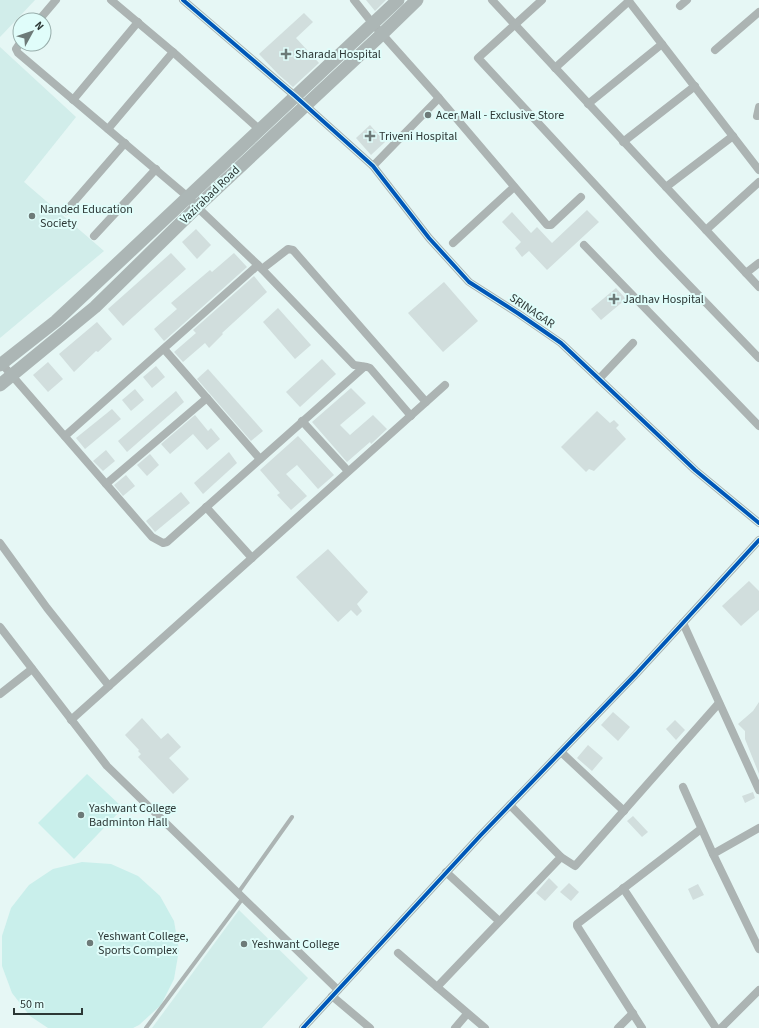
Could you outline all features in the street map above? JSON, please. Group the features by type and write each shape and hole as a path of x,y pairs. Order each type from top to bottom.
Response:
{"main road":[{"name":"Vazirabad Road","path":"1,364 56,321 398,0"},
{"name":"Vazirabad Road","path":"0,385 96,307 197,208 382,34 416,0"}],"street":[{"path":"46,12 56,0"},
{"path":"111,0 173,52 259,129"},
{"name":"SRINAGAR","path":"183,0 295,96 373,166 429,238 469,282 561,343 695,470 759,523"},
{"path":"354,0 546,225 549,225 581,196"},
{"path":"492,0 759,287"},
{"path":"542,0 478,58 660,255 759,358"},
{"path":"555,68 628,1 759,170"},
{"path":"715,50 759,12"},
{"path":"73,100 138,22"},
{"path":"588,104 662,44"},
{"path":"18,52 188,196 197,208 260,267 354,365 370,368 411,416"},
{"path":"108,129 173,52"},
{"path":"623,142 695,86"},
{"path":"373,166 439,98"},
{"path":"666,187 733,136"},
{"path":"66,211 125,143"},
{"path":"94,236 156,169"},
{"path":"706,230 759,182"},
{"path":"453,243 514,187"},
{"path":"584,245 759,426"},
{"path":"65,436 260,267 288,249 293,250 426,402"},
{"path":"746,274 759,263"},
{"path":"599,379 633,343"},
{"path":"164,349 260,459"},
{"path":"1,364 152,537 158,542 163,543 167,542 364,367"},
{"path":"72,720 445,385"},
{"path":"106,484 207,398"},
{"path":"302,421 348,471"},
{"path":"206,507 252,558"},
{"path":"303,1028 446,872 636,674 759,540"},
{"path":"0,543 47,608 109,686"},
{"path":"683,623 759,790"},
{"path":"0,627 106,766 338,990"},
{"path":"0,694 32,669"},
{"path":"510,805 561,857 575,866 719,703"},
{"path":"561,752 624,811"},
{"path":"683,787 712,854 759,949"},
{"path":"712,854 759,828"},
{"path":"642,1028 577,926 578,921 701,829"},
{"path":"437,987 561,857"},
{"path":"446,872 499,921"},
{"path":"623,888 716,1028"},
{"path":"398,953 485,1028"},
{"path":"721,1028 759,990"},
{"path":"332,996 370,1028"},
{"path":"618,1028 633,1013"},
{"path":"456,1028 467,1014"}],"lane":[{"path":"146,1028 241,896 292,817"}],"shaded area":[{"path":"0,0 35,0 24,12 12,12 12,24 0,37"},
{"name":"Nanded Education Society","path":"0,47 76,117 24,182 104,251 0,338"},
{"name":"Yashwant College Badminton Hall","path":"87,774 123,808 74,859 38,823"},
{"name":"Yeshwant College, Sports Complex","path":"82,862 111,864 138,876 160,896 174,921 179,950 174,979 161,1005 139,1025 133,1028 48,1028 30,1016 12,993 2,966 2,936 11,908 29,885 53,869"},
{"name":"Yeshwant College","path":"239,910 308,978 262,1028 152,1028"}],"building":[{"path":"366,0 386,0 375,11"},
{"path":"304,13 313,22 296,38 319,63 293,87 259,54"},
{"path":"370,125 385,142 371,155 356,138"},
{"path":"587,210 599,222 547,270 529,251 522,257 515,248 521,242 502,222 512,212 531,233 537,227 552,243"},
{"path":"196,229 211,245 197,259 182,242"},
{"path":"171,253 186,269 123,326 108,309"},
{"path":"234,253 247,267 164,341 154,329 177,309 171,303 210,270 212,272"},
{"path":"254,276 267,292 222,333 223,334 209,348 205,343 183,362 174,352 196,333 193,330"},
{"path":"444,282 478,321 443,352 408,313"},
{"path":"616,288 626,299 601,320 591,309"},
{"path":"278,308 311,345 295,359 263,322"},
{"path":"97,322 112,339 98,352 96,351 74,372 59,354"},
{"path":"322,359 336,374 300,407 286,392"},
{"path":"48,362 63,379 48,392 33,375"},
{"path":"156,366 165,377 152,388 143,377"},
{"path":"208,369 263,431 251,441 197,379"},
{"path":"351,388 366,403 340,425 350,435 373,415 387,429 371,444 370,442 347,462 312,422"},
{"path":"135,389 144,400 131,411 122,400"},
{"path":"176,391 184,402 127,452 118,441"},
{"path":"112,409 121,419 85,449 76,438"},
{"path":"597,411 610,423 614,420 619,425 616,428 626,439 594,471 589,469 586,472 561,447"},
{"path":"195,415 208,431 211,428 220,439 207,450 193,434 170,454 161,444"},
{"path":"298,436 334,475 318,489 297,465 286,474 307,496 291,510 277,495 280,493 260,470"},
{"path":"106,450 115,461 103,471 93,461"},
{"path":"229,452 237,463 203,494 194,483"},
{"path":"150,454 159,465 147,476 137,465"},
{"path":"126,475 135,486 123,496 114,485"},
{"path":"181,492 190,503 155,532 146,521"},
{"path":"328,549 368,592 357,604 362,611 357,616 351,610 338,622 296,577"},
{"path":"749,581 759,591 759,610 741,626 722,606"},
{"path":"759,702 759,774 745,739 745,731 738,724 753,711"},
{"path":"613,712 630,727 618,741 601,725"},
{"path":"142,718 161,739 168,733 181,747 169,758 189,779 173,794 138,757 141,754 138,751 139,750 125,735"},
{"path":"675,720 685,730 676,740 666,729"},
{"path":"588,745 603,758 592,771 577,758"},
{"path":"753,792 755,798 745,803 742,796"},
{"path":"633,816 648,832 642,837 627,821"},
{"path":"549,878 558,887 545,901 536,893"},
{"path":"569,883 579,892 571,901 560,892"},
{"path":"698,884 704,895 693,900 688,889"}],"cycle path":[{"path":"183,0 295,96 373,166 429,238 469,282 561,343 695,470 759,523"},
{"path":"303,1028 480,836 636,674 759,540"}],"place":[{"name":"Sharada Hospital","path":"286,54"},
{"name":"Acer Mall - Exclusive Store","path":"428,115"},
{"name":"Triveni Hospital","path":"370,136"},
{"name":"Nanded Education Society","path":"32,216"},
{"name":"Jadhav Hospital","path":"614,299"},
{"name":"Yashwant College Badminton Hall","path":"81,815"},
{"name":"Yeshwant College, Sports Complex","path":"90,943"},
{"name":"Yeshwant College","path":"244,944"}]}
